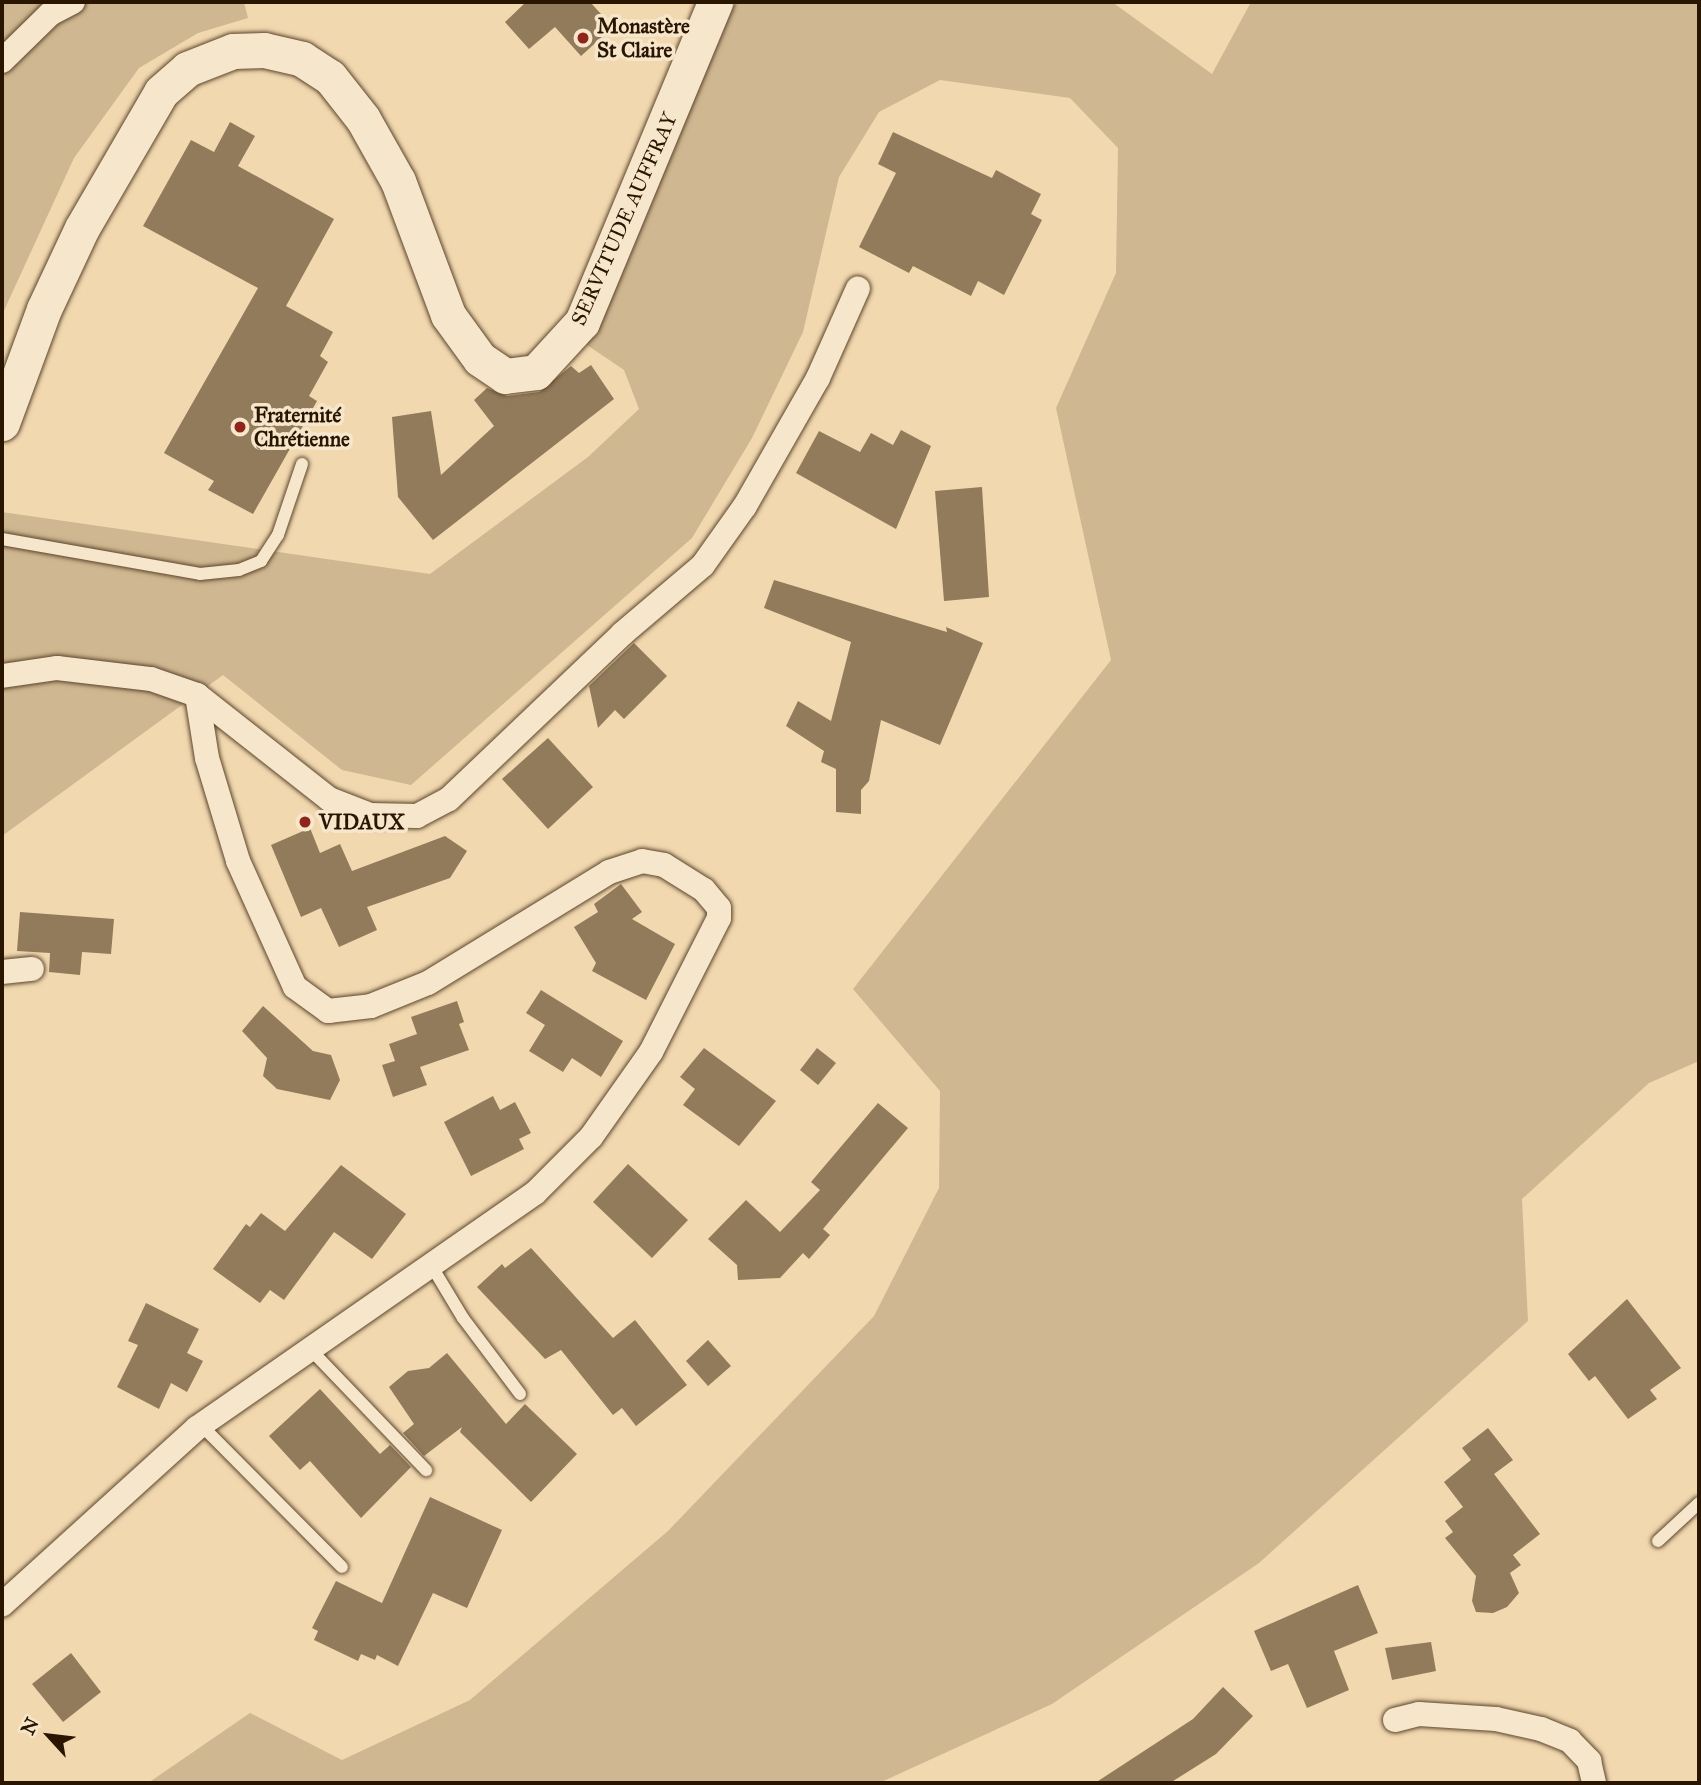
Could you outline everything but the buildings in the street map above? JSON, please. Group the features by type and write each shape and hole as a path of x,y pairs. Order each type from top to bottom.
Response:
{"street":[{"path":"2,61 50,14 72,2"},
{"name":"SERVITUDE AUFFRAY","path":"2,423 44,309 82,228 139,127 161,92 187,69 233,51 264,50 302,59 330,78 363,119 398,181 448,315 480,359 505,376 536,372 582,322 715,2"},
{"path":"2,676 57,668 151,679 197,695 329,799 370,815 417,816 449,799 622,634 703,565 745,506 818,378 858,288"},
{"path":"2,1605 201,1425 534,1193 591,1137 651,1052 715,929 719,908 704,890 664,865 642,860 609,872 428,983 370,1006 328,1011 295,987 238,862 207,758 197,695"},
{"path":"2,972 32,969"},
{"path":"1395,1720 1419,1714 1496,1719 1541,1729 1570,1741 1589,1761 1594,1783"}],"lane":[{"path":"2,539 201,574 239,570 261,561 278,535 302,464"},
{"path":"431,1265 463,1318 520,1394"},
{"path":"310,1349 426,1470"},
{"path":"201,1425 342,1567"},
{"path":"1658,1541 1699,1503"}],"shaded area":[{"path":"2,2 244,2 248,18 198,33 139,68 74,158 2,315"},
{"path":"740,2 1112,2 1212,74 1251,2 1699,2 1699,1061 1649,1083 1522,1199 1528,1321 1259,1563 1052,1704 879,1783 148,1783 250,1713 342,1760 470,1700 668,1531 874,1316 939,1188 940,1091 853,989 1111,660 1056,408 1116,273 1118,148 1070,98 940,80 879,112 839,177 803,332 752,438 692,538 411,785 342,770 223,675 2,836 2,512 430,574 588,457 639,409 624,370 587,345 731,7"}],"place":[{"name":"Monastère St Claire","path":"583,38"},
{"name":"Fraternité Chrétienne","path":"240,427"},
{"name":"VIDAUX","path":"305,822"}]}
